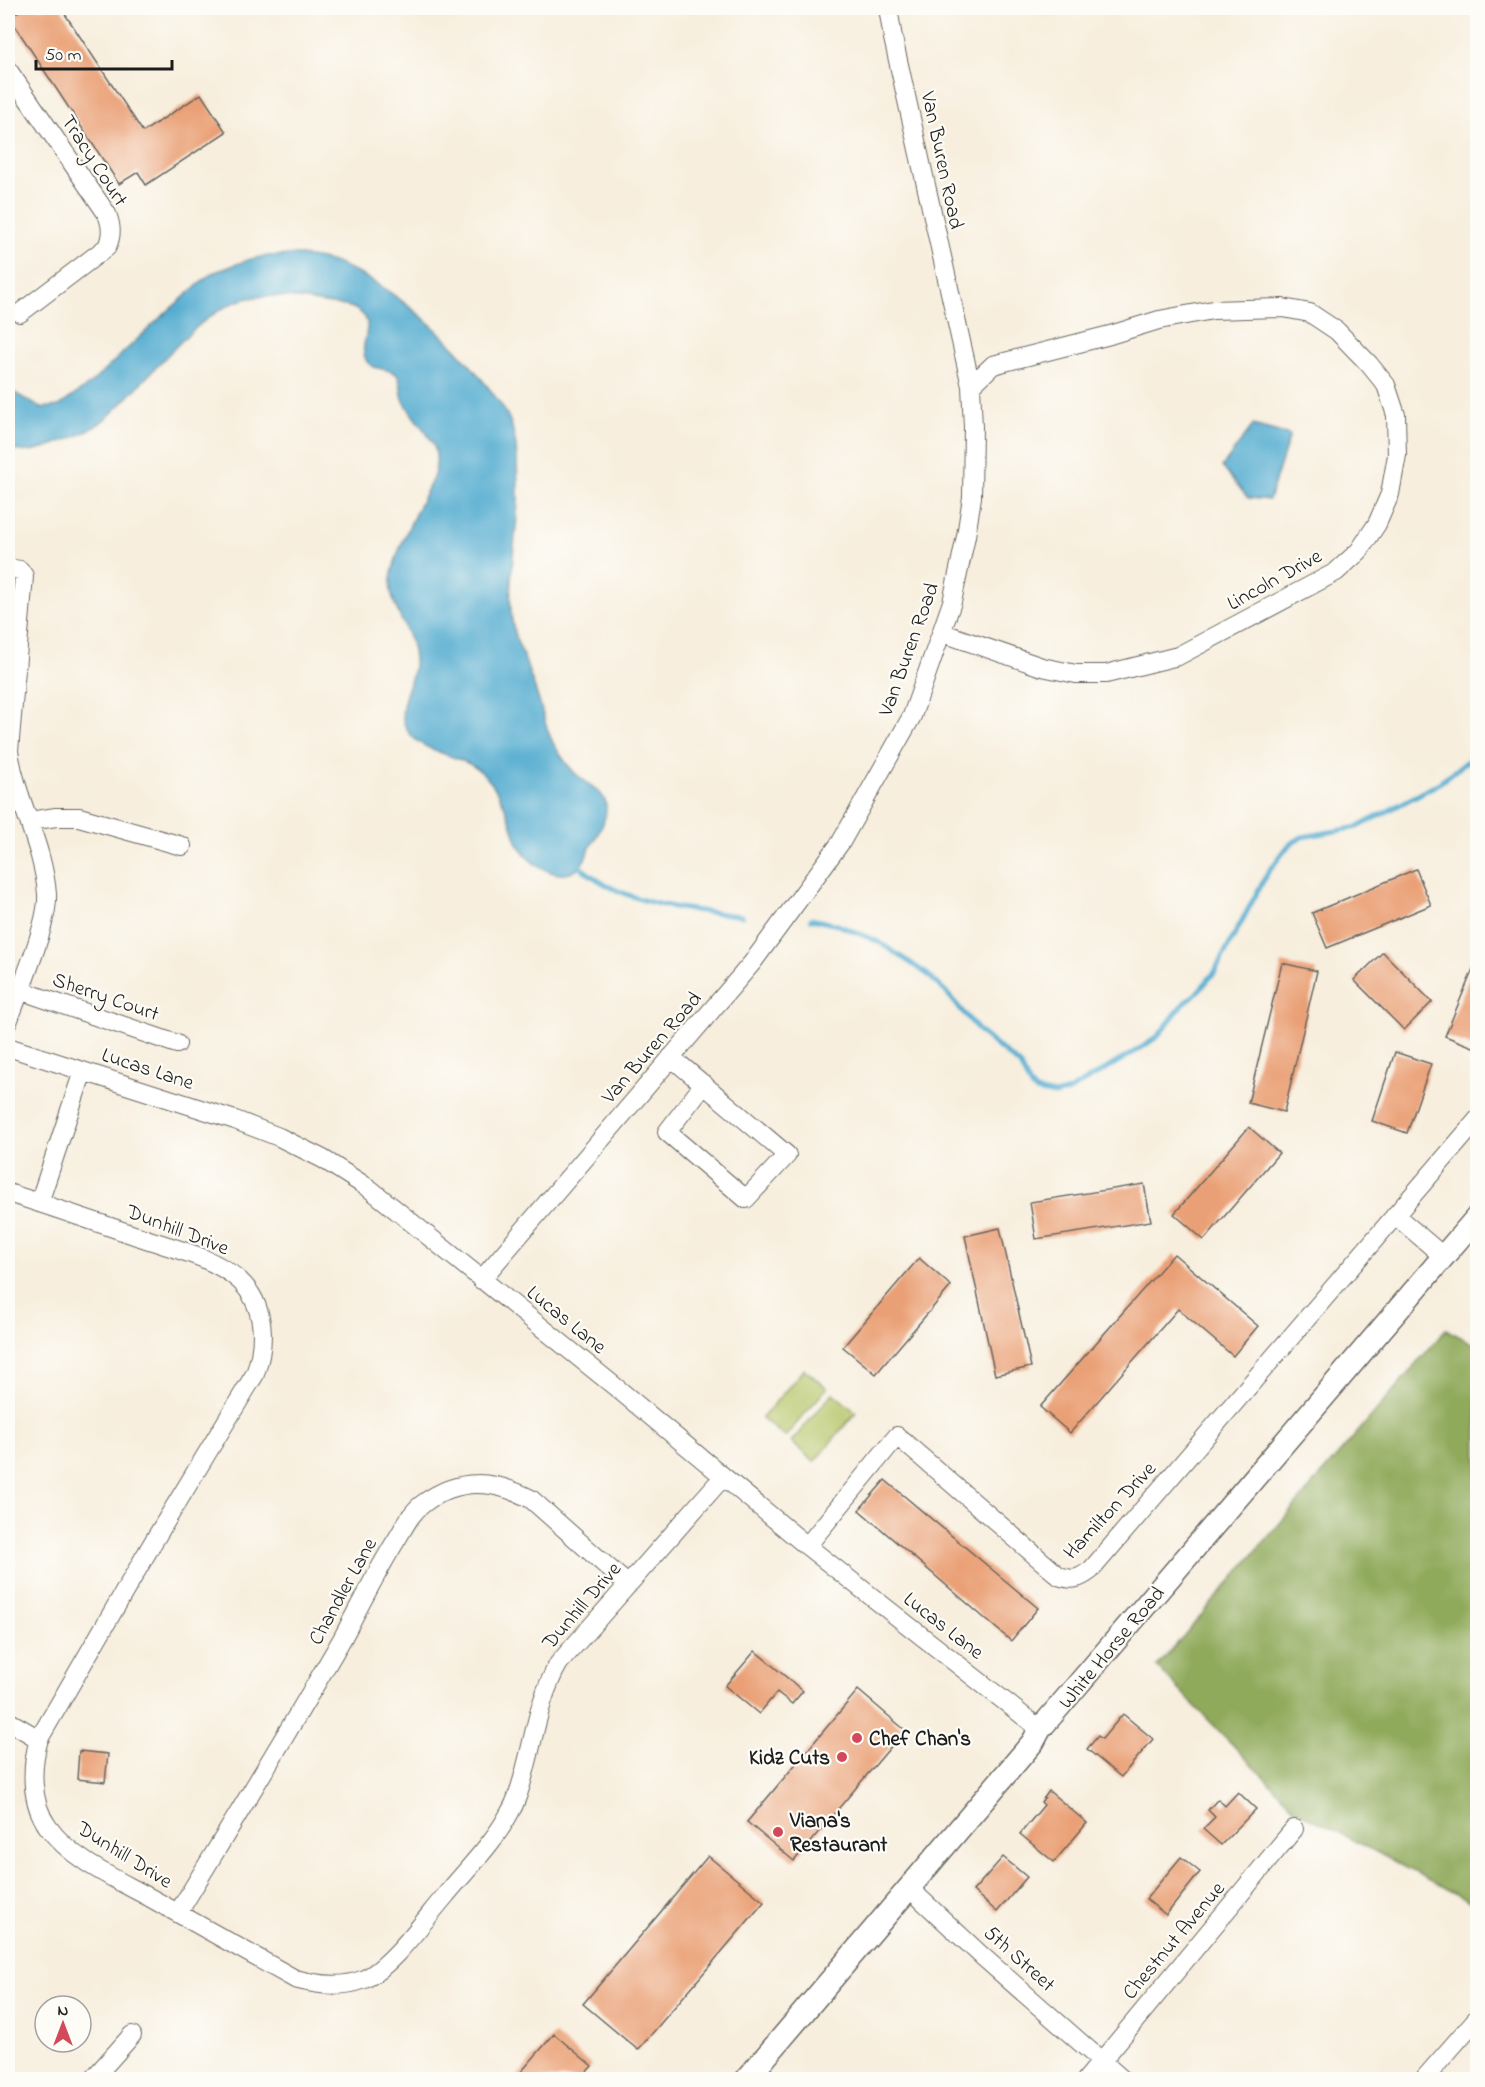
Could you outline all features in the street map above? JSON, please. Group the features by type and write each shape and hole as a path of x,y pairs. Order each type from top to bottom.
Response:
{"main road":[{"name":"White Horse Road","path":"746,2079 1478,1216"}],"street":[{"name":"Van Buren Road","path":"481,1280 752,963 841,842 912,716 943,633 952,602 972,497 971,386 888,8"},
{"name":"Tracy Court","path":"8,70 107,214 112,226 112,237 107,248 20,313"},
{"name":"Lincoln Drive","path":"943,633 1042,667 1076,674 1106,674 1178,656 1336,572 1344,565 1359,551 1377,524 1390,494 1397,455 1396,415 1386,385 1337,332 1310,313 1283,308 1214,310 1159,320 993,365 971,386"},
{"path":"8,568 20,570 24,576 9,714 9,751 12,776 30,821 40,856 47,896 44,916 8,1022"},
{"path":"30,821 56,817 78,817 183,846"},
{"name":"Sherry Court","path":"19,990 177,1044"},
{"name":"Lucas Lane","path":"8,1047 279,1137 323,1159 370,1189 618,1389 807,1546 1040,1730"},
{"path":"671,1057 704,1084 787,1155 746,1199 667,1132 704,1084"},
{"path":"39,1203 83,1071"},
{"name":"Hamilton Drive","path":"807,1546 897,1436 1059,1576 1070,1580 1079,1579 1091,1570 1478,1119"},
{"name":"Dunhill Drive","path":"8,1193 208,1260 240,1282 253,1299 261,1321 264,1339 261,1356 250,1383 152,1544 39,1738 35,1752 33,1781 38,1806 46,1825 61,1843 93,1866 295,1979 316,1984 344,1984 364,1980 396,1953 470,1866 509,1814 517,1796 544,1695 559,1663 723,1477"},
{"path":"1395,1215 1444,1257"},
{"name":"Chandler Lane","path":"178,1913 342,1638 412,1513 424,1503 443,1491 476,1483 513,1490 531,1499 628,1585"},
{"path":"8,1721 39,1738"},
{"name":"Chestnut Avenue","path":"1086,2079 1294,1829"},
{"name":"5th Street","path":"909,1888 982,1956 1123,2079"},
{"path":"1423,2079 1478,2017"},
{"path":"92,2079 132,2035"}],"green space":[{"path":"1446,1329 1477,1346 1477,1905 1296,1810 1157,1667"},
{"path":"804,1369 827,1388 785,1437 762,1418"},
{"path":"833,1393 856,1412 814,1462 791,1442"}],"water":[{"path":"299,255 339,264 382,287 402,301 457,350 488,387 508,416 513,429 517,454 518,508 511,573 515,636 553,743 570,767 598,791 606,804 602,826 583,862 573,871 558,874 533,863 520,848 502,802 486,777 472,765 419,743 405,726 402,711 413,672 414,654 393,600 391,580 399,550 433,478 436,454 429,436 404,401 397,375 376,368 366,360 364,346 367,325 361,313 348,306 288,297 266,296 245,299 226,307 189,334 119,406 91,429 37,450 17,451 8,446 8,389 41,408 59,406 91,383 162,316 212,273 265,256"},
{"path":"1253,425 1290,435 1269,500 1248,498 1222,467"}],"building":[{"path":"24,8 61,8 143,132 201,94 226,132 146,185 138,172 119,184 9,17"},
{"path":"1416,869 1431,905 1327,948 1312,913"},
{"path":"1383,952 1432,1002 1404,1030 1354,980"},
{"path":"1478,957 1478,1049 1445,1036"},
{"path":"1282,963 1317,971 1284,1112 1248,1103"},
{"path":"1395,1052 1431,1064 1407,1133 1372,1121"},
{"path":"1249,1127 1279,1153 1204,1240 1174,1214"},
{"path":"1144,1184 1151,1221 1036,1239 1030,1202"},
{"path":"1000,1228 1031,1367 995,1375 965,1236"},
{"path":"1174,1254 1258,1326 1233,1356 1178,1309 1070,1433 1040,1407"},
{"path":"919,1258 951,1286 876,1374 843,1347"},
{"path":"885,1480 1038,1608 1011,1641 859,1510"},
{"path":"755,1651 803,1691 792,1704 777,1692 759,1714 725,1686"},
{"path":"858,1690 905,1730 794,1861 747,1822"},
{"path":"1123,1714 1153,1739 1121,1777 1087,1749 1098,1736 1102,1739"},
{"path":"79,1751 108,1754 105,1782 77,1779"},
{"path":"1049,1791 1087,1823 1054,1862 1020,1834 1044,1805 1041,1802"},
{"path":"1238,1792 1256,1809 1221,1845 1203,1829 1215,1817 1208,1810 1218,1799 1225,1806"},
{"path":"708,1856 764,1902 638,2050 583,2004"},
{"path":"1003,1857 1027,1877 997,1912 973,1891"},
{"path":"1181,1857 1200,1872 1166,1915 1146,1899"},
{"path":"554,2034 592,2066 580,2079 515,2079"}],"waterway":[{"path":"811,919 838,925 879,942 927,974 945,991 980,1032 1020,1065 1030,1086 1036,1091 1055,1095 1069,1091 1157,1037 1184,1003 1196,994 1214,973 1268,872 1289,845 1302,837 1358,827 1438,784 1478,753"},
{"path":"576,863 594,877 633,897 698,911 742,916"}],"place":[{"name":"Chef Chan's","path":"857,1738"},
{"name":"Kidz Cuts","path":"842,1757"},
{"name":"Viana's Restaurant","path":"778,1832"}]}
